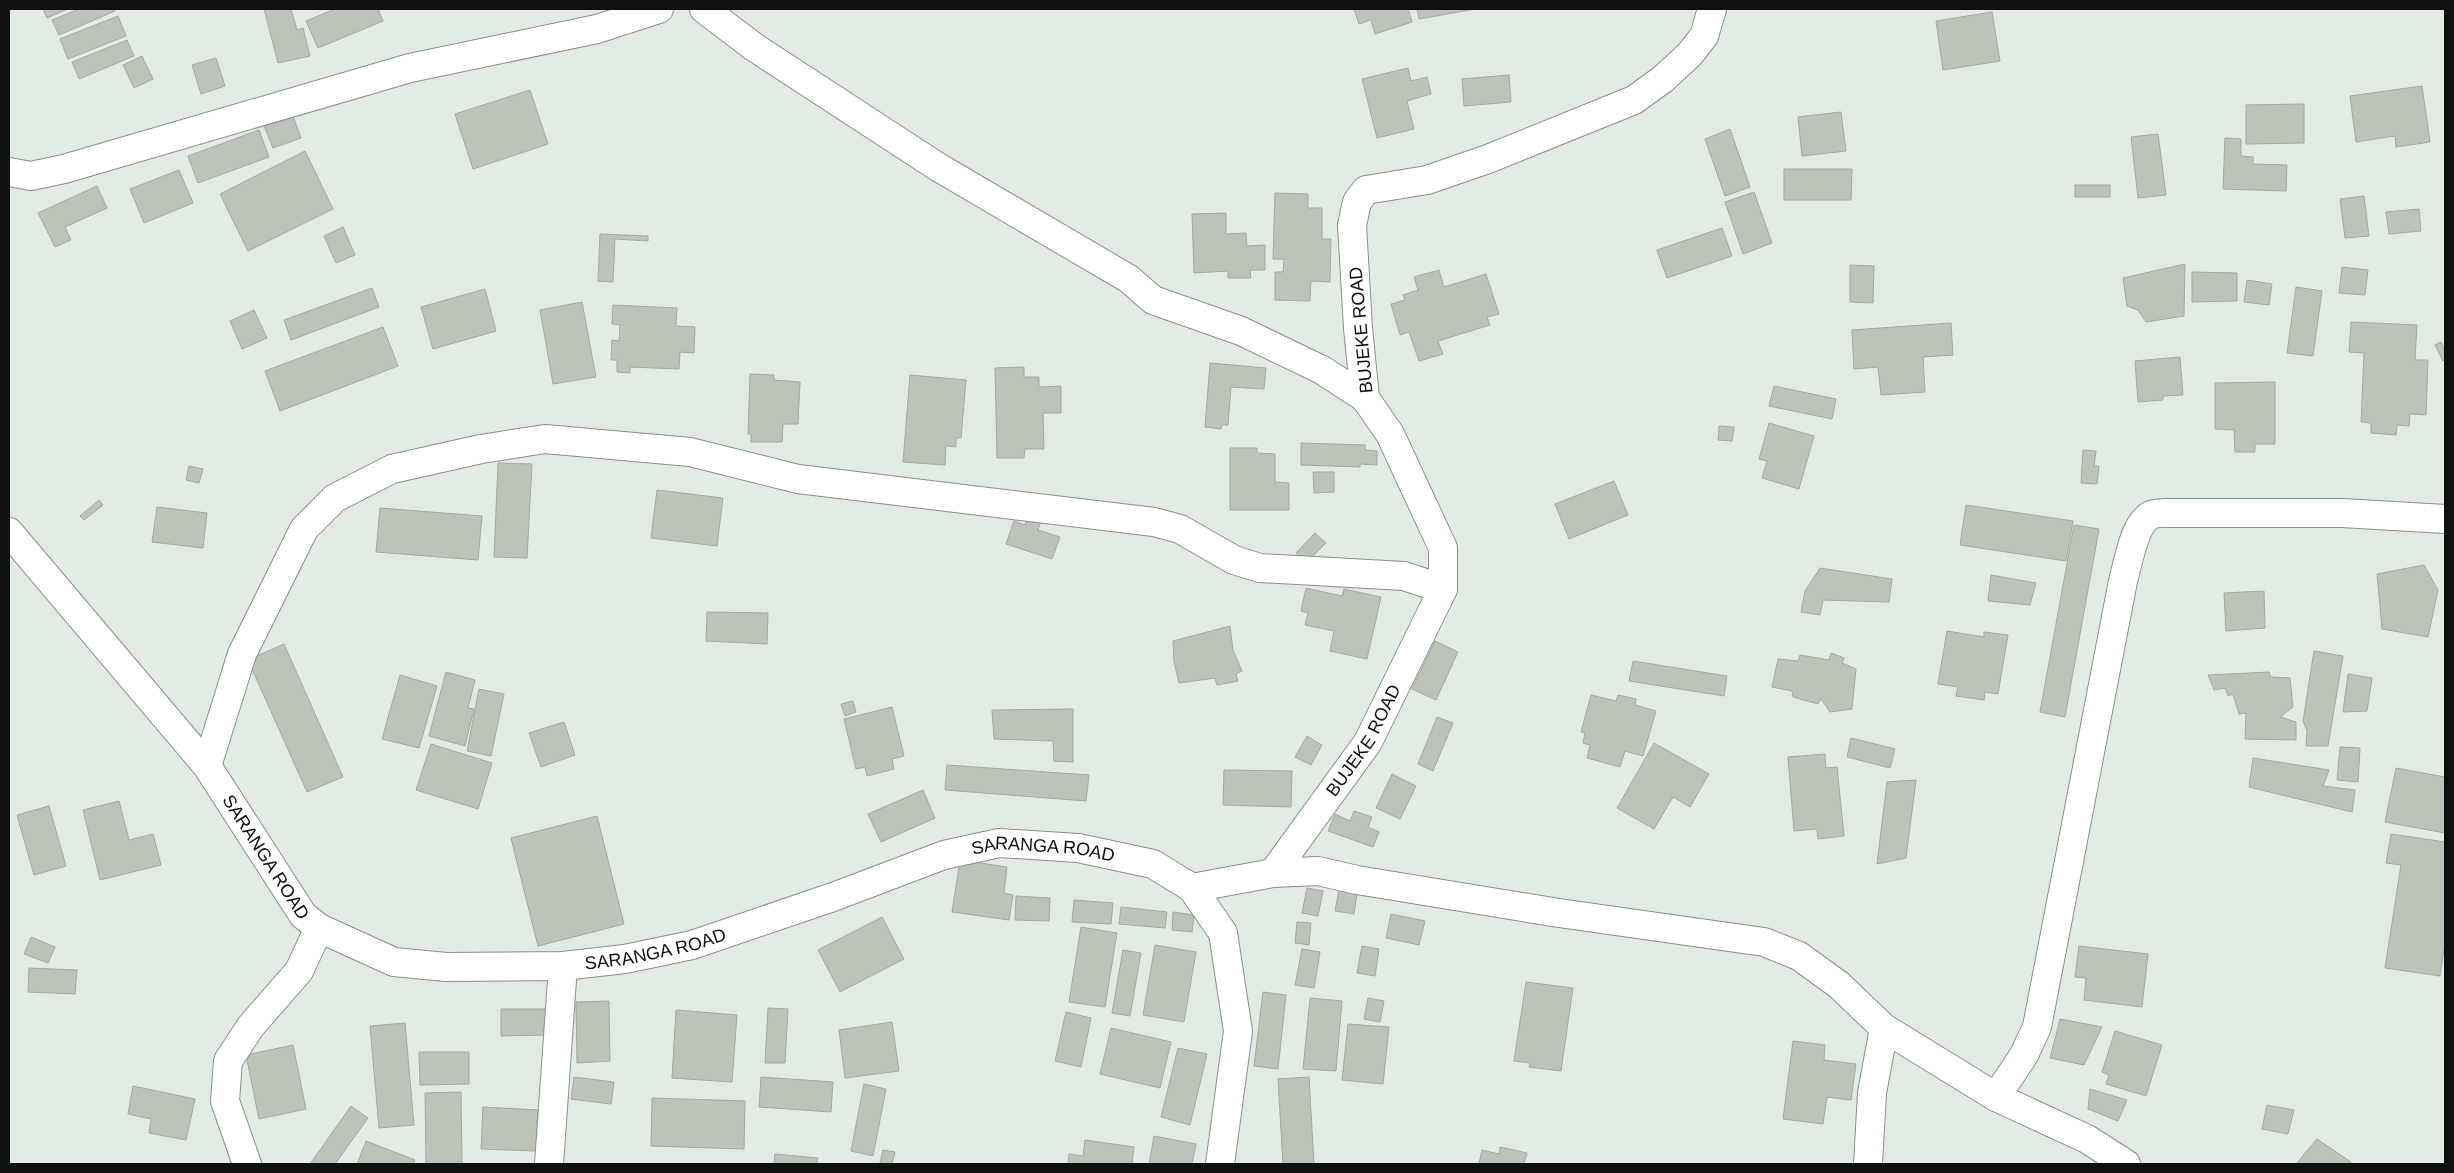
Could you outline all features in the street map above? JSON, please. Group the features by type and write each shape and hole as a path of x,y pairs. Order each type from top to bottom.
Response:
{"street":[{"path":"9,172 31,176 64,170 410,68 597,29 659,9"},
{"path":"704,9 754,47 938,167 1129,280 1153,300 1241,331 1322,370 1365,398"},
{"name":"BUJEKE ROAD","path":"1273,873 1368,742 1444,589 1444,548 1390,434 1365,398 1358,328 1352,225 1358,202 1366,190 1427,180 1488,159 1634,100 1663,79 1690,54 1704,36 1712,9"},
{"path":"206,766 242,654 264,605 304,529 335,498 392,469 481,449 545,439 690,452 798,479 1154,522 1180,529 1234,560 1260,568 1404,576 1444,589"},
{"path":"1996,1097 2024,1055 2036,1027 2123,581 2134,539 2142,523 2151,515 2175,513 2342,513 2445,519"},
{"name":"SARANGA ROAD","path":"9,532 206,766 304,915 319,928 394,962 446,967 563,966 625,959 692,945 833,897 944,855 999,843 1078,848 1153,864 1192,888 1223,934 1238,1031 1220,1164"},
{"path":"1192,888 1273,873 1318,871 1357,880 1550,911 1764,942 1799,956 1839,985 1884,1028 1996,1097 2087,1139 2126,1164"},
{"path":"246,1164 225,1101 228,1060 251,1026 299,971 319,928"},
{"path":"549,1164 563,966"},
{"path":"1868,1164 1872,1093 1884,1028"}],"building":[{"path":"43,9 68,9 47,18"},
{"path":"79,9 114,9 115,11 59,35 52,20"},
{"path":"264,9 291,9 297,30 303,28 310,56 278,63"},
{"path":"335,9 378,9 383,21 318,48 306,21"},
{"path":"1354,9 1408,9 1412,22 1375,34 1371,20 1359,24"},
{"path":"1417,9 1475,9 1419,19"},
{"path":"1992,12 2000,61 1943,70 1936,21"},
{"path":"118,16 126,36 68,59 60,39"},
{"path":"127,40 134,56 79,79 72,62"},
{"path":"142,56 153,79 134,88 123,65"},
{"path":"216,58 225,86 201,94 192,65"},
{"path":"1408,68 1411,81 1427,77 1431,94 1407,101 1414,129 1377,138 1362,79"},
{"path":"1509,75 1511,102 1464,106 1462,79"},
{"path":"2422,86 2430,142 2396,147 2395,136 2356,142 2350,96"},
{"path":"530,90 548,144 473,169 455,114"},
{"path":"2304,104 2304,143 2246,144 2246,105"},
{"path":"1841,112 1846,151 1802,156 1798,117"},
{"path":"293,116 301,138 273,148 264,126"},
{"path":"1730,129 1750,187 1725,196 1705,139"},
{"path":"259,130 269,157 198,183 188,156"},
{"path":"2158,134 2166,195 2138,198 2131,137"},
{"path":"2225,138 2241,139 2241,156 2253,157 2253,164 2287,165 2286,191 2223,189"},
{"path":"305,151 333,209 248,251 220,194"},
{"path":"1784,169 1852,169 1851,200 1784,200"},
{"path":"179,170 193,203 144,223 130,189"},
{"path":"2075,185 2110,185 2110,197 2075,197"},
{"path":"97,186 107,208 65,227 71,240 55,247 38,213"},
{"path":"1754,192 1772,243 1743,254 1725,202"},
{"path":"1275,193 1308,194 1308,208 1322,208 1322,239 1331,239 1330,282 1311,281 1310,301 1275,300 1275,272 1283,272 1284,259 1273,259"},
{"path":"2364,196 2369,236 2345,238 2340,199"},
{"path":"2419,209 2421,231 2389,234 2386,212"},
{"path":"1226,213 1226,234 1246,233 1247,246 1265,245 1265,270 1250,270 1251,278 1228,278 1228,271 1194,273 1192,214"},
{"path":"343,227 355,255 336,263 324,236"},
{"path":"1722,228 1732,256 1667,278 1657,250"},
{"path":"600,234 648,236 648,241 615,239 613,282 598,281"},
{"path":"2185,264 2184,316 2146,322 2138,310 2127,306 2123,278"},
{"path":"1850,265 1874,266 1873,303 1850,302"},
{"path":"2342,267 2368,270 2365,295 2339,293"},
{"path":"1439,270 1444,287 1486,274 1499,314 1487,317 1490,325 1438,341 1443,354 1419,361 1409,332 1400,335 1391,304 1405,300 1403,295 1418,290 1414,277"},
{"path":"2192,272 2237,273 2237,301 2192,302"},
{"path":"2247,280 2272,284 2269,305 2244,302"},
{"path":"2296,287 2322,291 2313,356 2287,353"},
{"path":"372,288 379,307 291,340 284,320"},
{"path":"485,289 496,331 433,349 421,307"},
{"path":"582,302 596,377 553,384 540,310"},
{"path":"613,305 677,308 676,326 695,327 694,353 680,352 679,369 630,367 630,373 617,372 617,360 611,360 612,340 619,341 620,325 612,324"},
{"path":"254,310 267,338 242,349 230,321"},
{"path":"2351,322 2417,325 2415,360 2428,360 2426,415 2410,414 2409,426 2397,425 2396,435 2371,433 2371,423 2361,422 2364,353 2349,352"},
{"path":"1951,323 1953,355 1923,357 1925,392 1881,395 1878,367 1854,369 1852,330"},
{"path":"383,327 398,366 280,411 265,371"},
{"path":"2441,342 2445,351 2445,360 2443,361 2435,345"},
{"path":"2180,357 2183,395 2163,396 2163,400 2138,402 2135,361"},
{"path":"1210,363 1266,368 1264,389 1231,387 1228,425 1222,425 1221,429 1205,427"},
{"path":"1024,367 1024,377 1039,377 1039,387 1061,386 1061,413 1043,413 1044,449 1025,449 1024,458 997,458 995,368"},
{"path":"750,374 774,375 774,380 800,382 798,424 783,424 782,442 751,442 751,434 748,434"},
{"path":"910,375 966,380 961,438 956,438 956,447 946,446 945,465 903,462"},
{"path":"2275,382 2275,444 2255,444 2255,452 2235,452 2234,430 2215,429 2215,383"},
{"path":"1774,386 1836,399 1832,419 1769,406"},
{"path":"1769,423 1814,436 1799,489 1762,478 1767,461 1759,459"},
{"path":"1719,426 1734,427 1732,441 1718,440"},
{"path":"1301,443 1365,445 1365,450 1377,451 1377,465 1360,464 1360,467 1301,465"},
{"path":"1230,448 1257,448 1257,453 1275,454 1275,482 1289,483 1289,510 1230,510"},
{"path":"2083,450 2096,451 2094,466 2099,466 2097,484 2081,483"},
{"path":"498,463 532,464 527,558 494,557"},
{"path":"189,466 203,469 199,483 186,480"},
{"path":"1313,472 1334,472 1334,492 1314,493"},
{"path":"1614,481 1628,515 1569,539 1555,504"},
{"path":"657,490 723,498 717,546 651,538"},
{"path":"99,500 103,505 84,520 80,516"},
{"path":"1966,505 2073,521 2066,561 1960,545"},
{"path":"157,507 207,513 203,548 152,542"},
{"path":"380,508 482,516 478,560 376,552"},
{"path":"1027,517 1041,521 1038,530 1060,537 1052,559 1006,544 1014,521 1025,525"},
{"path":"2074,525 2099,529 2065,717 2040,712"},
{"path":"1315,533 1326,543 1306,563 1296,553"},
{"path":"2424,565 2438,590 2428,637 2382,629 2377,574"},
{"path":"1820,568 1892,579 1889,602 1823,600 1820,615 1801,612 1805,591"},
{"path":"1991,575 2036,583 2030,605 1988,601"},
{"path":"1306,588 1342,596 1344,589 1381,597 1367,659 1330,651 1334,631 1305,625 1308,613 1301,611"},
{"path":"2264,591 2265,628 2226,631 2224,593"},
{"path":"707,612 768,613 767,644 706,641"},
{"path":"1230,626 1233,650 1242,671 1236,674 1238,681 1217,685 1215,678 1179,683 1174,662 1173,641"},
{"path":"1947,631 1984,637 1984,632 2008,635 1998,694 1985,692 1984,700 1956,696 1958,687 1938,684"},
{"path":"1435,641 1458,652 1436,700 1412,689"},
{"path":"284,644 343,777 307,792 248,660"},
{"path":"2314,651 2343,656 2328,746 2306,746 2307,731 2303,721"},
{"path":"1831,653 1844,658 1842,663 1856,669 1852,709 1830,712 1821,699 1818,704 1793,697 1792,691 1772,687 1778,659 1798,661 1800,655 1829,660"},
{"path":"1633,661 1727,676 1724,696 1629,681"},
{"path":"446,672 475,680 468,708 474,709 465,746 429,736"},
{"path":"2269,672 2271,677 2290,678 2293,707 2280,717 2296,722 2296,740 2245,739 2246,713 2239,714 2233,694 2228,696 2225,688 2214,690 2208,675"},
{"path":"2348,674 2372,678 2367,711 2343,712"},
{"path":"400,675 437,686 419,748 382,739"},
{"path":"479,689 504,694 491,756 467,751"},
{"path":"1591,695 1616,701 1618,695 1636,699 1635,705 1656,711 1643,756 1625,751 1620,767 1587,758 1590,745 1583,743 1585,733 1581,732"},
{"path":"853,701 856,712 845,716 841,704"},
{"path":"892,707 904,756 892,759 894,769 867,776 865,767 856,769 844,719"},
{"path":"1073,709 1073,762 1054,761 1053,741 994,739 992,710"},
{"path":"1437,717 1453,723 1433,771 1418,764"},
{"path":"564,722 575,755 541,767 529,733"},
{"path":"1307,736 1322,745 1311,765 1295,757"},
{"path":"1851,738 1895,749 1890,768 1847,757"},
{"path":"1654,743 1709,774 1690,807 1673,797 1654,829 1617,808"},
{"path":"431,744 492,763 478,809 416,790"},
{"path":"2340,747 2360,748 2358,782 2337,780"},
{"path":"1825,754 1826,768 1837,767 1844,836 1818,839 1817,829 1794,831 1788,757"},
{"path":"2253,758 2329,770 2323,786 2355,790 2352,812 2249,787"},
{"path":"947,765 1089,775 1086,801 945,790"},
{"path":"2396,768 2445,777 2445,833 2385,822"},
{"path":"1224,770 1292,771 1291,807 1223,805"},
{"path":"1392,774 1416,786 1400,819 1376,808"},
{"path":"1916,780 1906,858 1877,864 1887,782"},
{"path":"923,790 935,818 881,842 868,814"},
{"path":"119,801 129,840 153,834 161,865 100,880 83,810"},
{"path":"49,806 66,866 34,875 17,815"},
{"path":"1354,811 1372,817 1368,827 1379,832 1373,847 1328,831 1335,814 1350,821"},
{"path":"597,816 624,924 538,946 511,838"},
{"path":"2391,834 2445,842 2445,943 2440,976 2385,968 2401,865 2386,863"},
{"path":"960,860 1007,867 1004,893 1013,895 1009,920 952,912"},
{"path":"1340,884 1358,887 1354,914 1335,911"},
{"path":"1307,888 1323,891 1318,916 1302,913"},
{"path":"1016,896 1050,898 1049,921 1015,920"},
{"path":"1074,900 1113,903 1111,924 1072,922"},
{"path":"1121,907 1167,912 1165,928 1119,924"},
{"path":"1173,912 1194,915 1192,932 1172,930"},
{"path":"1391,914 1425,921 1419,945 1386,938"},
{"path":"882,917 904,959 840,992 818,950"},
{"path":"1297,922 1311,923 1309,945 1295,943"},
{"path":"1081,927 1117,933 1105,1007 1069,1002"},
{"path":"31,937 55,947 48,963 24,954"},
{"path":"1155,945 1196,952 1184,1022 1143,1015"},
{"path":"1362,946 1379,949 1375,976 1357,973"},
{"path":"2079,946 2148,954 2142,1007 2084,1000 2086,978 2075,977"},
{"path":"1302,949 1320,952 1314,988 1295,985"},
{"path":"1123,950 1141,953 1130,1016 1112,1013"},
{"path":"29,968 77,970 75,994 28,992"},
{"path":"1526,982 1573,988 1561,1071 1529,1067 1530,1063 1514,1061"},
{"path":"1263,992 1286,995 1278,1069 1254,1066"},
{"path":"1310,998 1342,1001 1336,1071 1303,1069"},
{"path":"1368,998 1384,1001 1380,1022 1364,1019"},
{"path":"609,1001 610,1061 577,1063 576,1002"},
{"path":"768,1008 788,1009 785,1063 765,1063"},
{"path":"501,1009 545,1009 545,1035 501,1036"},
{"path":"676,1010 737,1015 732,1082 672,1078"},
{"path":"1066,1012 1091,1018 1081,1067 1055,1061"},
{"path":"2060,1019 2102,1027 2084,1065 2050,1058"},
{"path":"892,1022 899,1071 845,1078 839,1030"},
{"path":"405,1023 414,1125 379,1128 370,1026"},
{"path":"1348,1024 1389,1027 1383,1084 1342,1080"},
{"path":"1111,1028 1171,1042 1160,1088 1100,1074"},
{"path":"2115,1031 2162,1045 2146,1096 2106,1084 2109,1075 2102,1072"},
{"path":"1793,1041 1825,1045 1824,1060 1856,1064 1851,1100 1827,1097 1823,1124 1783,1119"},
{"path":"293,1045 306,1109 259,1119 246,1055"},
{"path":"1178,1048 1207,1054 1190,1125 1161,1117"},
{"path":"419,1052 469,1052 469,1084 420,1085"},
{"path":"574,1077 614,1082 611,1104 571,1099"},
{"path":"761,1077 833,1082 831,1112 759,1107"},
{"path":"1309,1077 1314,1164 1283,1164 1278,1079"},
{"path":"864,1084 886,1089 873,1156 851,1151"},
{"path":"133,1086 195,1099 186,1140 149,1133 151,1119 128,1114"},
{"path":"2090,1089 2127,1100 2118,1121 2088,1109"},
{"path":"461,1092 462,1164 426,1164 425,1093"},
{"path":"652,1098 745,1101 744,1149 651,1146"},
{"path":"2267,1105 2294,1110 2288,1134 2262,1129"},
{"path":"351,1106 368,1118 335,1164 310,1164"},
{"path":"483,1107 538,1110 536,1151 481,1149"},
{"path":"1154,1136 1196,1144 1192,1164 1149,1164"},
{"path":"2317,1139 2351,1162 2350,1164 2296,1164"},
{"path":"1085,1140 1134,1147 1132,1164 1068,1164 1069,1154 1083,1156"},
{"path":"366,1141 415,1160 413,1164 357,1164"},
{"path":"1500,1147 1527,1153 1524,1164 1479,1164 1482,1150 1499,1154"},
{"path":"883,1150 895,1152 892,1164 880,1163"},
{"path":"775,1154 818,1158 817,1164 774,1164"}]}
